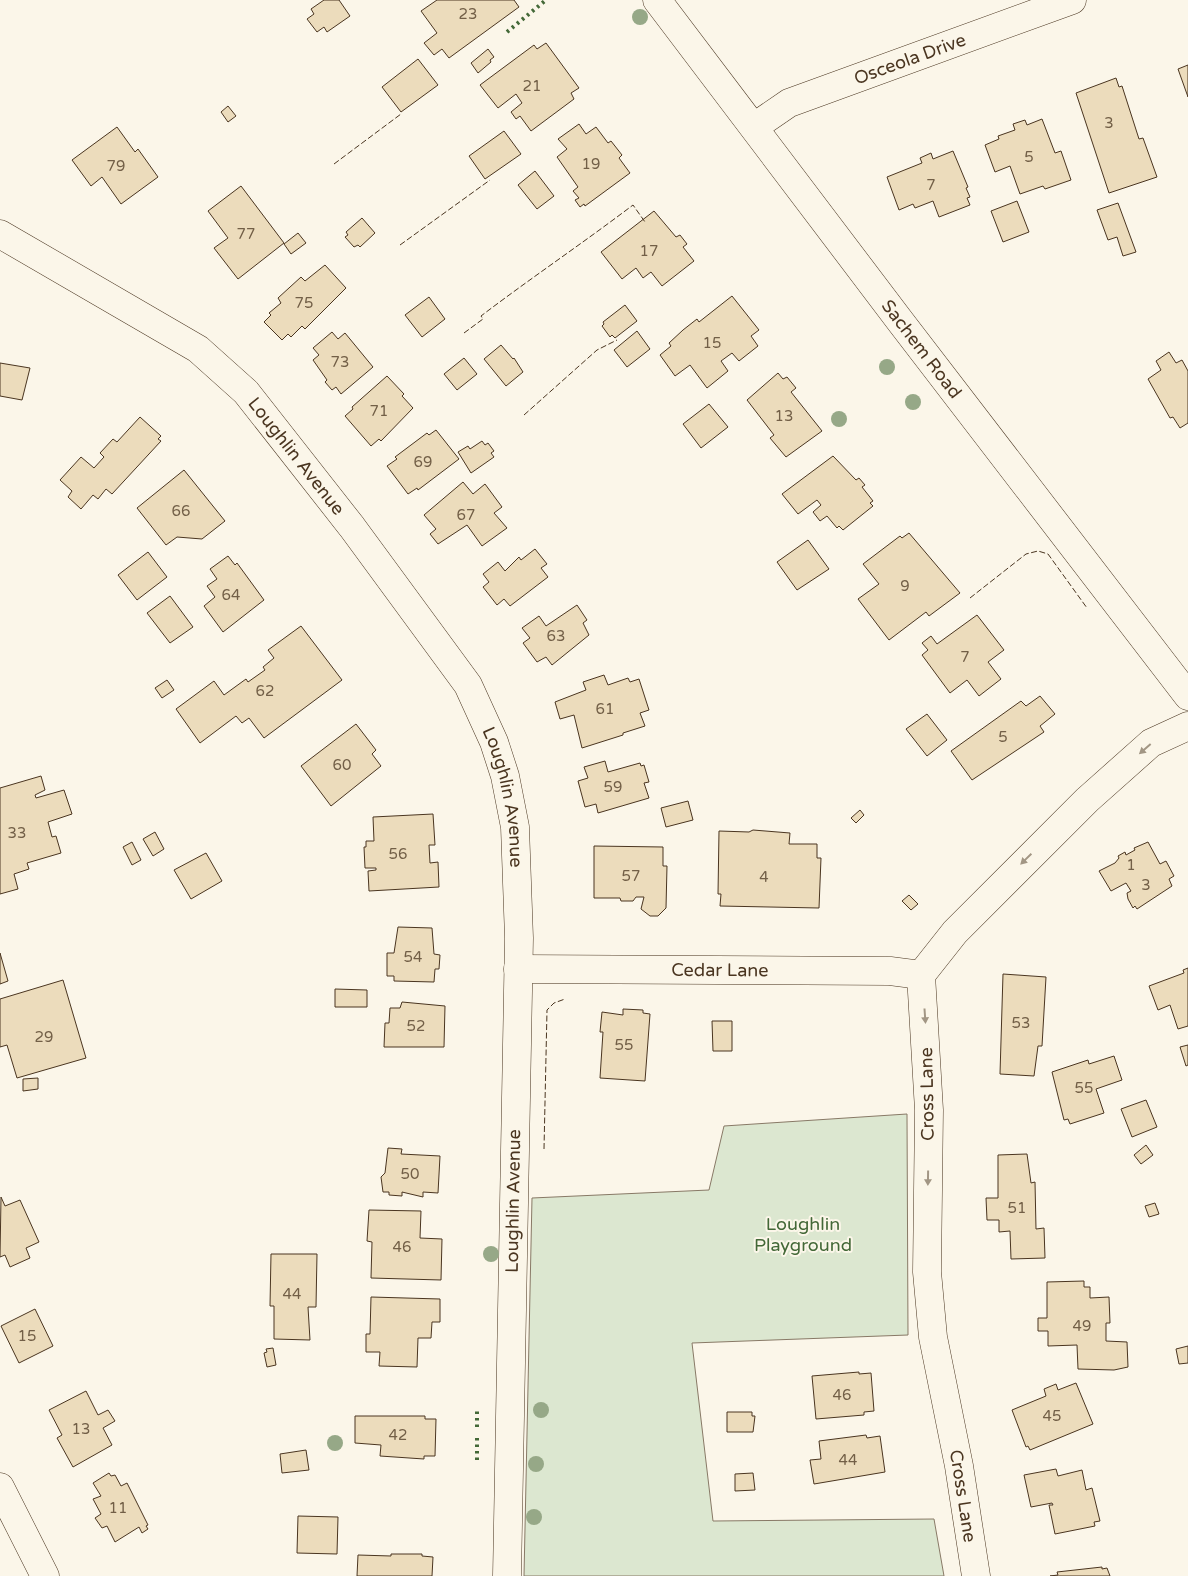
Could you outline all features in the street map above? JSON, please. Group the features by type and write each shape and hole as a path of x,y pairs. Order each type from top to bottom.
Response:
{"street":[{"name":"Sachem Road","path":"657,0 906,329 1188,696"},
{"name":"Osceola Drive","path":"754,127 789,103 1072,0"},
{"name":"Loughlin Avenue","path":"0,234 12,250 198,349 246,392 352,527 468,685 494,742 504,776 515,827 518,969 507,1576"},
{"path":"922,975 955,932 1087,800 1151,743 1188,726"},
{"name":"Cedar Lane","path":"518,969 890,971 922,975"},
{"name":"Cross Lane","path":"922,975 929,1110 927,1272 933,1337 959,1466 976,1576"},
{"path":"0,1487 45,1576"}],"green space":[{"name":"Loughlin Playground","path":"907,1114 908,1335 692,1343 713,1521 934,1519 944,1576 524,1576 532,1198 709,1190 724,1126"}],"building":[{"path":"324,0 339,0 350,16 327,32 324,27 317,32 307,19 314,14 311,9"},
{"path":"437,0 514,0 519,7 449,58 442,49 434,55 424,43 437,33 421,11"},
{"path":"546,43 579,88 571,93 574,99 531,131 520,116 516,119 511,112 522,103 516,94 498,108 480,85 534,45 537,49"},
{"path":"488,49 494,57 478,73 471,63"},
{"path":"418,59 438,85 401,112 382,87"},
{"path":"1188,65 1188,97 1178,69"},
{"path":"1116,78 1119,87 1122,86 1139,139 1143,138 1157,177 1109,193 1076,93"},
{"path":"228,106 236,116 228,122 221,112"},
{"path":"1042,119 1055,153 1061,151 1071,180 1045,189 1043,186 1020,194 1010,166 995,172 985,145 999,139 998,136 1015,130 1013,124 1025,120 1027,125"},
{"path":"579,124 586,134 596,127 608,143 611,141 622,155 619,158 630,173 585,206 584,204 580,207 575,200 579,198 573,191 578,187 557,157 567,149 558,139"},
{"path":"117,127 135,152 138,149 158,177 121,204 102,177 91,186 72,160"},
{"path":"504,131 521,154 485,179 469,156"},
{"path":"953,151 968,187 966,188 970,197 967,198 970,205 939,217 933,201 915,208 913,204 899,210 887,177 922,163 920,158 931,153 933,159"},
{"path":"535,171 554,196 537,209 518,185"},
{"path":"241,186 284,243 238,279 214,248 228,238 208,211"},
{"path":"1017,201 1029,232 1003,242 991,211"},
{"path":"1118,203 1136,252 1123,256 1117,237 1108,240 1097,210"},
{"path":"654,211 676,237 680,235 687,244 683,247 694,261 662,286 651,272 643,278 636,268 622,279 601,252"},
{"path":"362,218 375,233 360,247 358,245 354,247 345,237 348,235 346,232"},
{"path":"298,233 306,243 291,254 284,244"},
{"path":"325,265 346,288 305,329 302,326 291,337 288,334 282,340 264,322 271,315 269,313 281,303 278,298 301,277 305,281"},
{"path":"732,296 759,330 751,336 758,346 739,361 732,353 721,361 728,371 707,388 690,365 675,376 660,355 671,346 669,343 683,330 697,319 699,322"},
{"path":"429,297 445,319 422,337 405,315"},
{"path":"625,305 637,321 615,338 612,335 610,337 602,326 603,322"},
{"path":"637,331 650,349 627,367 614,350"},
{"path":"332,332 338,339 345,333 373,367 341,394 336,387 332,390 325,382 327,380 313,360 319,355 313,348"},
{"path":"501,345 514,358 523,372 506,386 484,359"},
{"path":"1169,352 1176,363 1182,360 1188,371 1188,423 1180,428 1173,417 1170,418 1148,379 1161,370 1156,361"},
{"path":"464,358 477,374 457,390 444,374"},
{"path":"0,363 30,368 22,400 0,396"},
{"path":"778,373 783,379 787,377 796,388 791,392 822,431 786,457 770,438 774,435 747,400"},
{"path":"387,376 404,394 402,396 413,408 381,441 379,439 371,446 345,416 353,409 352,407"},
{"path":"709,404 728,427 701,448 683,424"},
{"path":"140,417 161,436 158,439 161,441 112,494 106,489 98,499 93,495 81,509 68,497 72,491 60,480 81,457 94,468 104,457 100,453 113,439 117,442"},
{"path":"436,430 459,459 418,490 417,488 408,494 387,466 397,459 395,457 427,433 429,435"},
{"path":"482,441 485,445 488,443 494,451 491,453 494,457 471,473 458,452 468,446 470,449"},
{"path":"833,456 856,480 859,478 865,485 862,487 873,501 870,503 873,506 843,530 839,526 837,528 827,516 820,521 813,512 821,505 817,500 798,514 782,494"},
{"path":"184,470 225,521 202,539 177,537 166,545 137,508"},
{"path":"463,482 473,494 485,484 502,507 494,513 507,528 482,546 467,525 438,544 430,534 436,529 424,515"},
{"path":"909,533 960,593 929,616 926,612 889,640 858,599 879,584 863,564 900,536 902,538"},
{"path":"808,540 829,569 797,590 777,562"},
{"path":"535,549 547,564 541,568 548,577 510,606 504,599 497,605 483,587 489,582 483,574 498,562 505,571 519,557 521,560"},
{"path":"148,552 167,577 137,600 118,575"},
{"path":"228,556 235,565 237,563 264,600 223,632 204,606 215,597 207,586 217,579 210,569"},
{"path":"170,596 193,627 170,643 147,613"},
{"path":"577,605 587,620 583,623 589,635 552,665 546,657 537,662 523,643 530,638 522,628 539,616 546,626"},
{"path":"977,615 1004,650 988,662 1001,679 979,696 967,680 950,693 922,655 928,650 922,643 931,636 937,644"},
{"path":"301,626 342,680 264,738 249,718 242,723 236,716 200,743 176,709 214,681 224,695 246,679 248,682 265,670 263,667 274,658 268,650"},
{"path":"604,675 608,685 628,678 630,682 639,679 649,710 640,713 645,726 582,748 574,715 560,719 555,702 586,690 583,682"},
{"path":"167,680 174,690 162,698 155,688"},
{"path":"1040,696 1055,714 1040,726 1044,732 972,780 951,751 1021,701 1026,706"},
{"path":"927,714 947,740 927,756 906,729"},
{"path":"356,724 376,750 372,754 381,766 331,806 301,766"},
{"path":"605,761 608,772 640,763 641,766 644,765 649,782 644,783 649,798 598,813 596,804 585,807 578,781 588,778 584,767"},
{"path":"41,776 45,790 35,795 36,798 64,790 72,814 48,822 52,837 56,836 61,853 27,863 29,869 14,874 18,889 0,894 0,788"},
{"path":"688,801 693,820 666,827 661,808"},
{"path":"860,810 864,815 856,823 851,818"},
{"path":"433,814 435,845 429,845 430,863 438,862 439,887 369,891 368,871 376,870 376,868 365,868 364,847 366,847 366,841 374,841 373,817"},
{"path":"753,830 790,833 789,844 817,844 817,858 821,858 819,908 720,906 721,894 718,894 719,831 749,832"},
{"path":"155,832 164,849 153,856 143,839"},
{"path":"132,842 141,860 132,865 123,847"},
{"path":"1148,842 1160,864 1166,861 1174,876 1169,879 1172,886 1137,909 1135,906 1133,908 1128,899 1127,893 1131,891 1126,883 1111,891 1099,871 1115,863 1119,858 1118,856 1125,852 1126,855 1135,850 1134,848"},
{"path":"594,846 663,847 663,866 667,866 666,908 658,916 650,916 641,909 644,897 636,897 633,901 621,901 620,898 594,898"},
{"path":"206,853 222,881 191,899 174,870"},
{"path":"909,895 918,904 911,910 902,901"},
{"path":"398,927 432,928 434,954 440,955 439,969 435,969 434,982 394,981 394,976 387,976 387,953 394,953"},
{"path":"0,953 8,981 0,984"},
{"path":"1188,968 1188,1026 1178,1029 1170,1005 1158,1010 1149,986 1184,973 1183,970"},
{"path":"1003,974 1046,977 1042,1046 1038,1046 1034,1076 1000,1074"},
{"path":"63,980 86,1058 17,1078 7,1045 0,1047 0,999"},
{"path":"335,989 367,990 367,1007 335,1007"},
{"path":"402,1002 445,1006 444,1047 384,1047 385,1023 389,1023 390,1008 400,1008"},
{"path":"623,1009 643,1010 643,1013 650,1014 645,1081 600,1078 603,1032 600,1032 602,1012 623,1015"},
{"path":"712,1021 732,1021 732,1051 713,1051"},
{"path":"1188,1045 1188,1065 1186,1066 1180,1047"},
{"path":"1114,1056 1122,1080 1096,1089 1104,1113 1070,1124 1068,1119 1064,1120 1052,1072 1088,1060 1089,1064"},
{"path":"38,1078 38,1089 23,1091 23,1079"},
{"path":"1146,1100 1157,1127 1132,1137 1121,1109"},
{"path":"1146,1145 1153,1155 1141,1164 1134,1155"},
{"path":"388,1148 402,1149 401,1154 440,1156 438,1193 423,1192 423,1197 402,1192 402,1196 389,1195 389,1192 383,1192 381,1177 385,1173"},
{"path":"1027,1154 1031,1183 1035,1182 1036,1229 1044,1228 1045,1258 1011,1259 1010,1231 999,1232 999,1220 987,1220 986,1198 998,1198 998,1155"},
{"path":"1,1197 5,1206 20,1200 39,1242 26,1248 30,1258 10,1267 5,1255 0,1257"},
{"path":"1155,1203 1159,1214 1149,1217 1145,1206"},
{"path":"369,1210 421,1211 420,1238 442,1239 441,1280 371,1278 372,1242 367,1241"},
{"path":"271,1254 317,1254 316,1307 308,1307 310,1340 274,1339 274,1306 270,1306"},
{"path":"1084,1281 1084,1287 1090,1287 1090,1298 1109,1297 1110,1323 1106,1323 1106,1341 1127,1342 1128,1367 1114,1370 1078,1369 1077,1345 1048,1346 1048,1331 1038,1331 1038,1318 1047,1318 1047,1282"},
{"path":"371,1297 440,1299 440,1322 432,1322 431,1338 418,1338 417,1367 379,1366 380,1352 366,1352 366,1334 370,1334"},
{"path":"35,1309 53,1346 19,1363 1,1326"},
{"path":"1188,1346 1188,1363 1179,1364 1176,1349"},
{"path":"273,1348 276,1365 267,1367 264,1353 267,1352 266,1349"},
{"path":"859,1372 859,1374 871,1373 874,1411 864,1412 864,1415 816,1419 812,1376"},
{"path":"1076,1383 1093,1424 1030,1450 1028,1446 1026,1447 1012,1410 1046,1396 1044,1389 1056,1384 1058,1390"},
{"path":"86,1391 98,1415 108,1410 115,1421 103,1428 112,1445 73,1467 57,1438 62,1435 49,1410"},
{"path":"727,1412 752,1412 752,1416 755,1416 753,1432 727,1432"},
{"path":"355,1416 425,1416 425,1419 436,1419 435,1456 424,1456 424,1459 380,1456 381,1445 355,1443"},
{"path":"866,1435 867,1438 880,1436 885,1472 814,1484 810,1460 821,1459 819,1441"},
{"path":"306,1450 309,1470 282,1473 280,1454"},
{"path":"1056,1469 1058,1476 1082,1470 1086,1490 1092,1488 1100,1521 1094,1522 1095,1526 1055,1534 1049,1505 1053,1505 1052,1503 1031,1507 1024,1475"},
{"path":"109,1473 111,1476 115,1475 121,1486 127,1483 148,1525 146,1526 148,1529 142,1533 139,1527 115,1542 107,1526 102,1528 95,1518 101,1514 93,1499 101,1496 93,1483"},
{"path":"753,1473 755,1490 735,1491 735,1474"},
{"path":"298,1516 338,1517 337,1554 297,1553"},
{"path":"391,1554 422,1554 422,1556 433,1557 432,1576 357,1576 358,1555 391,1556"},
{"path":"1102,1567 1102,1569 1107,1568 1110,1576 1050,1576 1058,1575 1057,1572"}],"hedge":[{"path":"507,32 546,0"},
{"path":"477,1411 477,1427"},
{"path":"477,1434 477,1460"}],"fence":[{"path":"334,164 401,114"},
{"path":"400,245 490,180"},
{"path":"464,333 483,319 481,316 633,205 645,222"},
{"path":"524,415 597,350 617,340"},
{"path":"970,598 1026,554 1038,551 1048,554 1087,608"},
{"path":"544,1149 547,1010 554,1003 565,999"}]}
